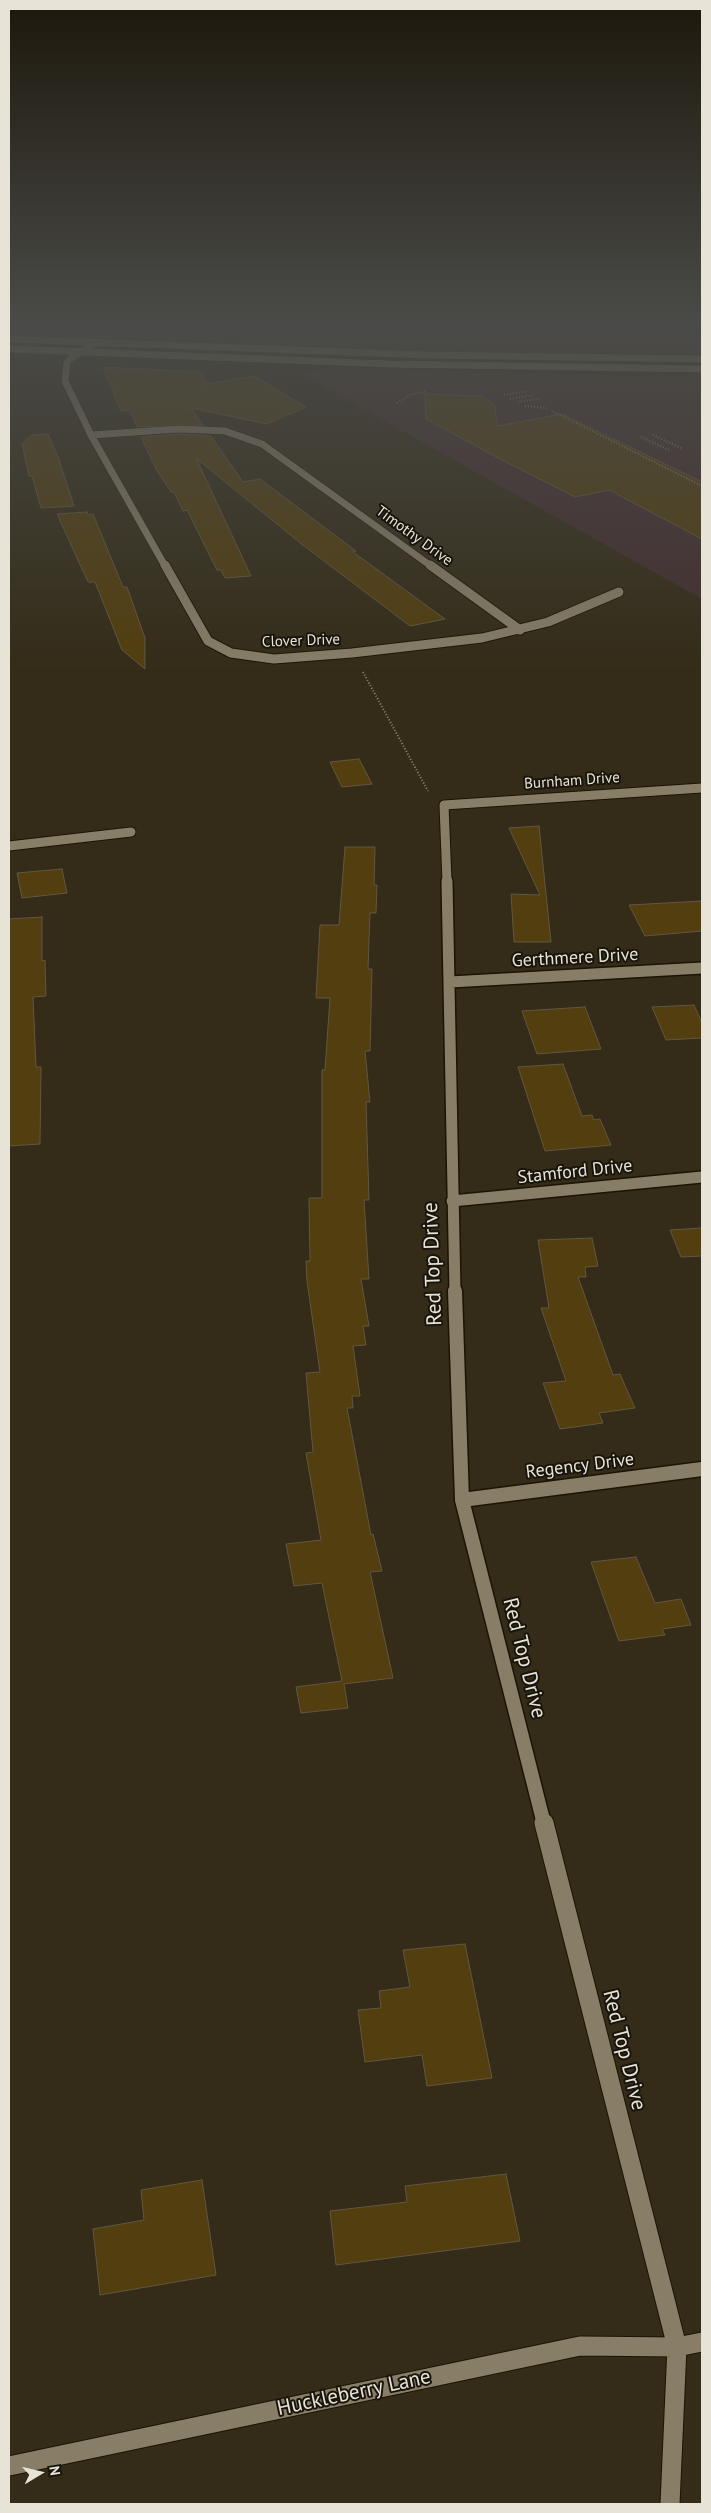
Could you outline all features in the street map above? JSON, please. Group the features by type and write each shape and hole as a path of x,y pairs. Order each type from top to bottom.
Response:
{"street":[{"name":"Clover Drive","path":"93,439 208,641 231,653 274,659 352,653 482,638 548,622 619,592"},
{"name":"Timothy Drive","path":"249,439 262,444 520,630"},
{"name":"Burnham Drive","path":"444,805 702,788"},
{"name":"Red Top Drive","path":"444,805 450,982 452,1201 462,1500 677,2346 670,2504"},
{"path":"9,846 130,832"},
{"name":"Gerthmere Drive","path":"450,982 702,968"},
{"name":"Stamford Drive","path":"452,1201 702,1177"},
{"name":"Regency Drive","path":"462,1500 702,1469"},
{"name":"Huckleberry Lane","path":"9,2466 580,2346 677,2346 702,2342"}],"path":[{"path":"607,439 702,486"},
{"path":"646,439 669,450"},
{"path":"662,439 680,448"},
{"path":"352,653 427,791 444,805"}],"shaded area":[{"path":"417,439 702,439 702,599"}],"building":[{"path":"27,439 50,439 74,506 41,508 32,476 29,476 22,444"},
{"path":"142,439 213,439 243,482 260,479 356,551 353,552 445,619 410,626 299,542 196,458 251,576 225,578 221,570 217,570 187,510 183,511 174,492 171,492 156,469"},
{"path":"464,439 614,439 702,482 702,539 609,490 575,497"},
{"path":"87,512 88,515 93,514 123,587 127,587 145,638 145,669 122,650 95,582 88,582 57,514"},
{"path":"359,759 372,784 342,787 330,762"},
{"path":"539,826 551,942 514,942 511,894 540,895 509,828"},
{"path":"345,847 375,847 374,885 377,885 376,913 370,913 368,969 372,969 370,1051 365,1051 370,1102 366,1102 369,1200 364,1200 369,1279 361,1279 369,1326 363,1326 366,1345 353,1346 360,1396 352,1396 353,1408 347,1408 371,1535 373,1534 382,1571 370,1572 393,1678 344,1684 348,1708 301,1713 296,1687 342,1681 322,1583 294,1586 286,1544 321,1540 306,1453 313,1452 306,1373 320,1372 307,1281 306,1261 310,1261 309,1198 322,1198 322,1070 325,1070 330,998 316,998 320,925 339,925"},
{"path":"62,869 67,893 22,898 17,873"},
{"path":"702,901 702,931 645,936 629,905"},
{"path":"42,917 42,961 45,960 46,996 33,997 36,1067 41,1067 40,1144 9,1146 9,919"},
{"path":"694,1005 702,1023 702,1038 666,1040 652,1007"},
{"path":"585,1007 601,1049 537,1054 522,1011"},
{"path":"563,1064 582,1116 592,1115 594,1120 600,1119 611,1145 545,1151 518,1067"},
{"path":"702,1228 702,1256 681,1257 670,1230"},
{"path":"592,1238 598,1266 585,1267 586,1277 578,1277 613,1375 620,1374 635,1408 599,1413 603,1423 560,1429 543,1383 566,1381 541,1308 549,1308 538,1240"},
{"path":"636,1557 655,1603 681,1599 691,1625 662,1629 665,1635 619,1641 591,1562"},
{"path":"465,1944 492,2078 427,2086 422,2055 365,2062 358,2010 381,2008 379,1991 410,1987 403,1950"},
{"path":"506,2174 520,2241 336,2265 330,2211 407,2202 405,2186"},
{"path":"202,2180 216,2275 100,2295 93,2229 144,2220 141,2190"}]}
